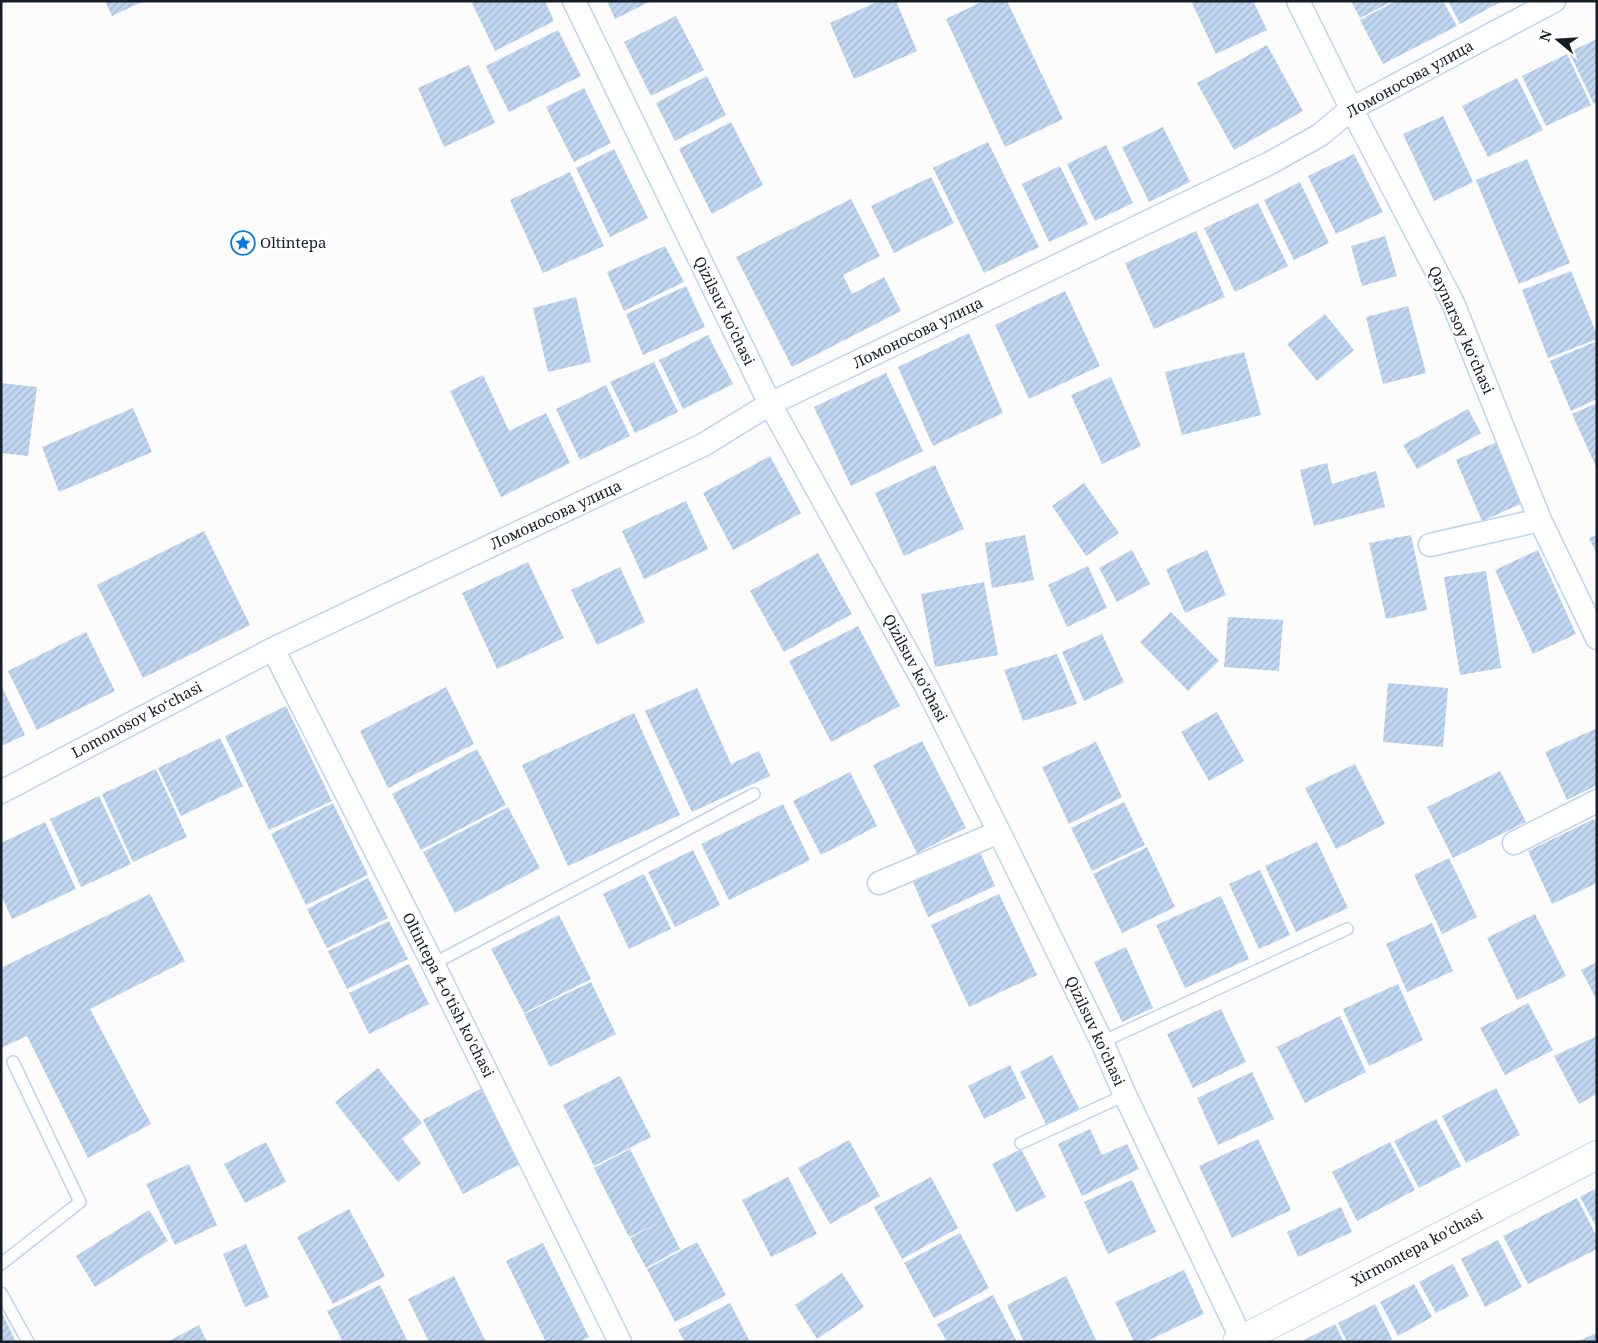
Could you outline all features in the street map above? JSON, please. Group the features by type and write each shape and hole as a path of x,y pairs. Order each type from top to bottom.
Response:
{"street":[{"name":"Qizilsuv ko'chasi","path":"574,1 770,404 927,688 999,832 1102,1042 1241,1341"},
{"name":"Qaynarsoy koʻchasi","path":"1298,1 1351,108 1453,302 1540,520 1597,638"},
{"name":"Ломоносова улица","path":"273,650 703,445 770,404 1270,163 1320,135 1351,108 1554,1"},
{"path":"1430,545 1540,520"},
{"name":"Lomonosov koʻchasi","path":"1,792 273,650"},
{"name":"Oltintepa 4-o'tish ko'chasi","path":"273,650 433,964 620,1342"},
{"path":"1514,843 1597,802"},
{"path":"879,883 999,832"},
{"name":"Xirmontepa ko'chasi","path":"1241,1341 1597,1155"}],"lane":[{"path":"433,964 754,794"},
{"path":"1102,1042 1347,929"},
{"path":"1,1264 80,1202 13,1062"},
{"path":"1021,1143 1126,1095"},
{"path":"1,1292 28,1342"}],"building":[{"path":"105,1 144,1 112,16"},
{"path":"471,1 545,1 554,21 495,51"},
{"path":"607,1 651,1 615,19"},
{"path":"879,1 896,1 917,51 854,79 830,23"},
{"path":"983,1 1007,1 1063,119 1005,147 946,19"},
{"path":"1191,1 1253,1 1267,30 1216,54"},
{"path":"1351,1 1388,1 1389,3 1360,18"},
{"path":"1396,1 1443,1 1457,26 1383,64 1360,20"},
{"path":"1448,1 1502,1 1460,24"},
{"path":"676,16 704,70 651,96 624,42"},
{"path":"558,30 581,76 509,112 486,66"},
{"path":"1597,39 1597,102 1594,104 1569,52"},
{"path":"1267,45 1303,111 1234,150 1197,83"},
{"path":"1567,54 1591,105 1546,126 1522,76"},
{"path":"469,65 495,123 444,147 418,88"},
{"path":"707,76 726,115 675,141 656,103"},
{"path":"1517,78 1543,130 1488,157 1462,106"},
{"path":"584,88 611,143 574,162 546,107"},
{"path":"1443,116 1473,182 1434,201 1403,134"},
{"path":"731,122 763,185 712,214 679,149"},
{"path":"1163,127 1190,182 1149,202 1122,147"},
{"path":"988,142 1039,247 984,273 933,168"},
{"path":"1106,145 1133,203 1095,221 1067,164"},
{"path":"614,149 648,218 610,237 576,168"},
{"path":"1354,154 1383,212 1336,234 1308,176"},
{"path":"1527,159 1570,263 1519,284 1476,180"},
{"path":"1060,166 1088,224 1049,242 1022,184"},
{"path":"570,172 604,246 543,273 510,200"},
{"path":"931,177 954,223 894,253 871,206"},
{"path":"1300,182 1329,243 1294,260 1264,200"},
{"path":"851,199 880,256 843,275 852,294 884,277 901,311 792,367 736,257"},
{"path":"1258,203 1288,266 1235,292 1204,228"},
{"path":"1196,231 1225,297 1154,329 1125,263"},
{"path":"1385,236 1397,276 1362,286 1351,246"},
{"path":"665,246 684,282 624,311 607,272"},
{"path":"1571,271 1597,339 1548,358 1522,290"},
{"path":"686,286 705,327 643,355 626,314"},
{"path":"1065,291 1100,366 1029,399 995,325"},
{"path":"576,297 591,362 548,372 533,308"},
{"path":"1408,306 1426,373 1383,384 1366,317"},
{"path":"1325,314 1354,350 1317,381 1287,344"},
{"path":"969,333 1003,413 933,446 898,367"},
{"path":"708,335 733,384 683,409 659,360"},
{"path":"1597,341 1597,399 1571,411 1550,361"},
{"path":"1244,352 1261,415 1182,435 1165,372"},
{"path":"654,362 678,412 635,433 610,382"},
{"path":"886,373 923,451 851,486 814,407"},
{"path":"483,375 509,431 546,413 570,463 501,497 450,391"},
{"path":"1111,377 1141,446 1102,464 1071,395"},
{"path":"1,383 37,387 28,456 1,453"},
{"path":"606,385 630,436 580,460 556,409"},
{"path":"1597,403 1597,469 1572,414"},
{"path":"133,408 152,452 59,492 42,447"},
{"path":"1468,409 1481,433 1417,469 1403,445"},
{"path":"1497,442 1523,503 1482,521 1456,460"},
{"path":"770,456 801,513 733,550 703,493"},
{"path":"1327,463 1332,484 1376,471 1385,507 1314,526 1300,470"},
{"path":"935,465 964,529 904,556 875,493"},
{"path":"1084,483 1119,533 1086,556 1052,506"},
{"path":"686,501 708,549 644,579 622,531"},
{"path":"204,531 250,625 143,678 97,585"},
{"path":"1025,535 1034,580 992,588 985,543"},
{"path":"1411,535 1427,610 1386,619 1369,543"},
{"path":"1597,535 1597,554 1589,538"},
{"path":"1132,550 1150,584 1117,602 1099,568"},
{"path":"1207,550 1226,595 1185,613 1166,569"},
{"path":"1538,550 1576,634 1533,654 1495,570"},
{"path":"818,553 852,614 784,652 750,591"},
{"path":"528,562 564,638 497,669 462,593"},
{"path":"1088,566 1107,608 1067,627 1048,585"},
{"path":"620,567 645,622 597,645 571,590"},
{"path":"1486,571 1501,668 1460,675 1444,577"},
{"path":"984,582 998,655 935,667 921,594"},
{"path":"1171,612 1219,661 1188,691 1140,642"},
{"path":"1228,617 1283,620 1279,671 1224,667"},
{"path":"858,626 900,706 831,742 789,661"},
{"path":"86,632 115,691 37,730 8,671"},
{"path":"1102,634 1124,682 1084,701 1062,652"},
{"path":"1057,654 1077,704 1023,721 1004,670"},
{"path":"1388,683 1448,688 1443,747 1383,742"},
{"path":"1,685 25,735 1,746"},
{"path":"446,687 474,744 388,788 360,731"},
{"path":"697,688 731,764 759,751 770,776 692,812 645,711"},
{"path":"286,706 332,801 269,830 225,736"},
{"path":"1217,712 1244,761 1209,781 1181,732"},
{"path":"634,713 680,815 568,866 522,765"},
{"path":"1597,728 1597,785 1567,800 1545,752"},
{"path":"220,738 243,786 181,816 158,768"},
{"path":"922,741 966,828 917,853 873,765"},
{"path":"1096,742 1122,797 1069,824 1042,767"},
{"path":"477,749 506,805 421,850 392,794"},
{"path":"1355,764 1385,824 1336,849 1305,788"},
{"path":"156,769 187,837 133,862 102,794"},
{"path":"1500,771 1526,822 1453,858 1427,807"},
{"path":"850,772 877,826 821,855 793,801"},
{"path":"99,796 131,864 81,887 50,819"},
{"path":"1124,802 1145,845 1092,871 1071,828"},
{"path":"333,803 368,875 306,905 271,834"},
{"path":"783,804 810,860 729,900 701,844"},
{"path":"508,807 540,868 455,913 423,852"},
{"path":"1594,819 1597,826 1597,883 1552,904 1528,851"},
{"path":"45,822 76,889 12,919 1,895 1,843"},
{"path":"1317,842 1348,908 1296,932 1265,866"},
{"path":"1147,847 1175,907 1122,933 1093,874"},
{"path":"693,850 720,905 675,927 648,872"},
{"path":"980,852 995,886 928,917 913,882"},
{"path":"1449,858 1477,917 1442,934 1414,875"},
{"path":"1260,870 1290,935 1259,949 1229,884"},
{"path":"644,874 671,929 629,949 603,894"},
{"path":"368,878 388,918 327,948 307,909"},
{"path":"150,894 185,961 90,1009 151,1124 88,1158 27,1036 1,1048 1,968"},
{"path":"999,894 1037,975 969,1007 931,925"},
{"path":"1221,896 1249,959 1185,988 1156,925"},
{"path":"1535,914 1566,976 1517,1000 1487,938"},
{"path":"559,915 591,979 524,1013 491,949"},
{"path":"389,921 408,959 347,989 328,951"},
{"path":"1432,923 1453,971 1407,992 1386,944"},
{"path":"1126,947 1153,1008 1122,1022 1094,962"},
{"path":"1597,962 1597,1000 1581,970"},
{"path":"409,964 429,1004 369,1034 349,993"},
{"path":"591,982 616,1034 550,1067 524,1014"},
{"path":"1398,984 1423,1040 1369,1066 1343,1009"},
{"path":"1528,1003 1553,1050 1505,1075 1480,1028"},
{"path":"1221,1009 1246,1062 1193,1088 1167,1034"},
{"path":"1340,1016 1366,1072 1305,1103 1277,1047"},
{"path":"1597,1036 1597,1094 1579,1104 1554,1056"},
{"path":"1052,1055 1080,1110 1047,1126 1020,1072"},
{"path":"1010,1065 1026,1098 984,1119 968,1086"},
{"path":"378,1068 422,1123 402,1139 421,1163 398,1182 335,1102"},
{"path":"1252,1072 1274,1119 1218,1145 1197,1098"},
{"path":"620,1076 651,1137 594,1166 563,1105"},
{"path":"482,1088 522,1163 463,1194 423,1120"},
{"path":"1496,1088 1520,1135 1466,1163 1442,1116"},
{"path":"1436,1119 1461,1166 1419,1188 1394,1141"},
{"path":"1090,1129 1102,1155 1127,1144 1139,1169 1082,1196 1058,1144"},
{"path":"1258,1139 1291,1210 1232,1238 1199,1166"},
{"path":"849,1140 880,1196 830,1224 798,1168"},
{"path":"266,1142 286,1182 245,1203 224,1164"},
{"path":"1390,1142 1415,1190 1357,1221 1332,1172"},
{"path":"630,1149 680,1249 646,1268 630,1238 658,1223 629,1237 594,1168"},
{"path":"1021,1149 1046,1197 1016,1212 992,1164"},
{"path":"189,1164 217,1225 175,1245 146,1184"},
{"path":"788,1177 817,1234 771,1257 742,1200"},
{"path":"931,1177 958,1228 902,1259 874,1207"},
{"path":"1132,1180 1156,1232 1108,1254 1084,1202"},
{"path":"1597,1188 1597,1228 1580,1197"},
{"path":"1577,1198 1597,1237 1597,1249 1528,1284 1503,1236"},
{"path":"1341,1207 1352,1232 1298,1257 1287,1232"},
{"path":"349,1209 385,1276 333,1304 297,1237"},
{"path":"149,1210 168,1241 95,1287 76,1256"},
{"path":"960,1233 989,1288 934,1318 904,1263"},
{"path":"1498,1240 1522,1287 1485,1307 1461,1259"},
{"path":"697,1242 726,1295 675,1322 647,1269"},
{"path":"543,1243 589,1337 580,1342 546,1342 506,1261"},
{"path":"246,1244 269,1297 245,1307 223,1254"},
{"path":"1453,1264 1469,1296 1436,1313 1419,1282"},
{"path":"1184,1270 1204,1314 1145,1342 1134,1342 1115,1302"},
{"path":"842,1273 864,1307 817,1339 795,1305"},
{"path":"454,1276 486,1342 429,1342 408,1299"},
{"path":"1066,1276 1097,1342 1024,1342 1007,1305"},
{"path":"1414,1284 1432,1317 1398,1336 1380,1302"},
{"path":"380,1285 408,1342 343,1342 327,1311"},
{"path":"993,1295 1017,1342 947,1342 937,1324"},
{"path":"730,1303 750,1342 685,1342 678,1330"},
{"path":"1375,1304 1392,1339 1387,1342 1347,1342 1338,1323"},
{"path":"1,1311 16,1342 1,1342"},
{"path":"1335,1324 1344,1342 1300,1342"},
{"path":"199,1325 207,1342 167,1342"},
{"path":"1597,1333 1597,1342 1576,1342"}],"place":[{"name":"Oltintepa","path":"243,243"}]}
